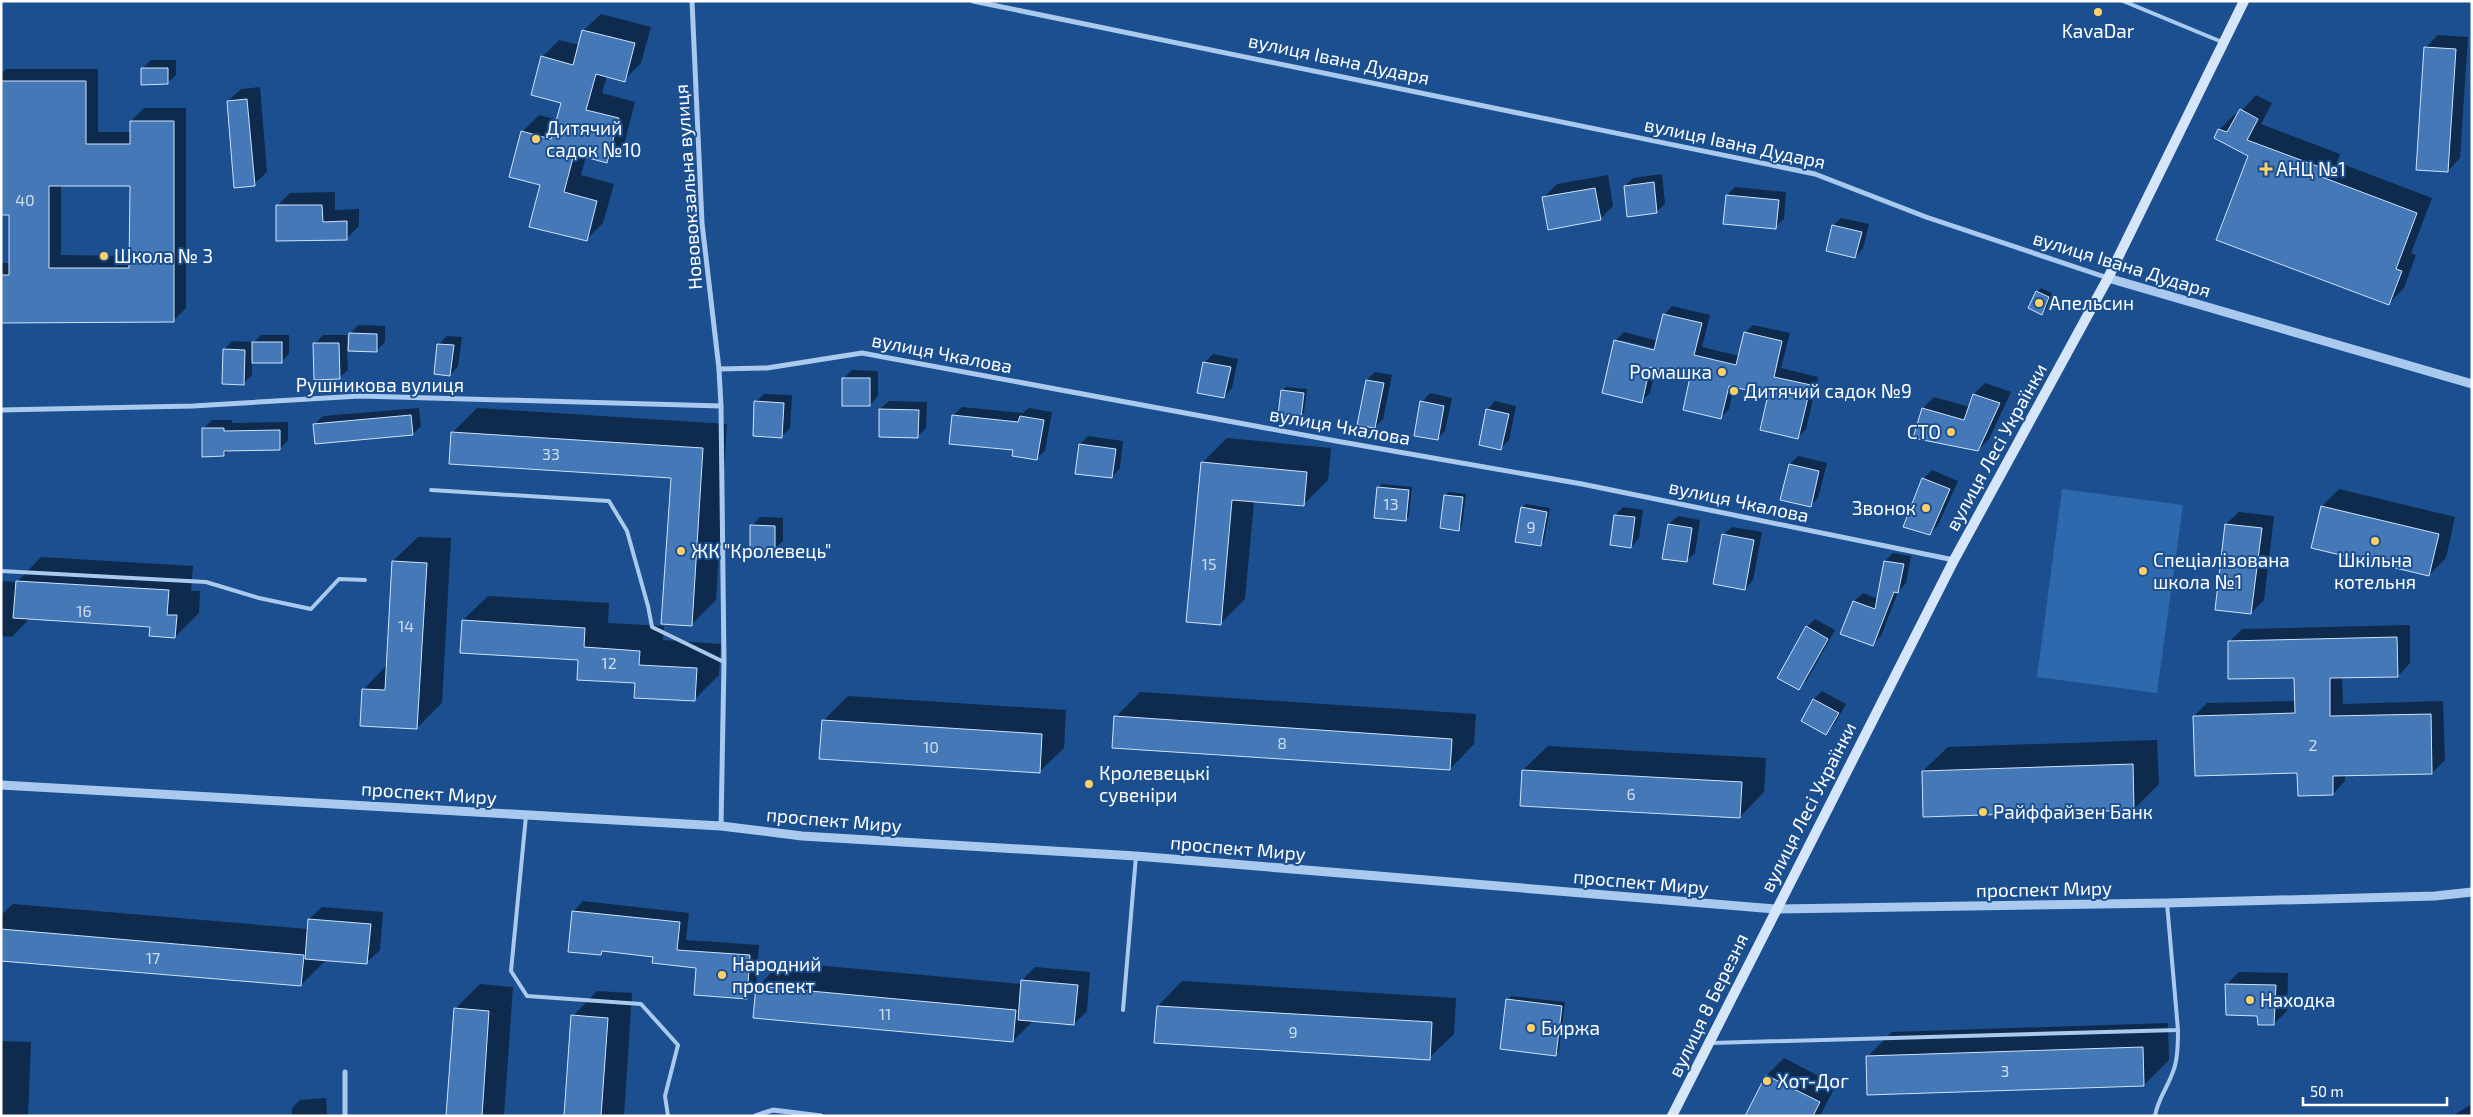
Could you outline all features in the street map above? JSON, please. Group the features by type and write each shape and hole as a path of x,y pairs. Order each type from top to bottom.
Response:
{"main road":[{"name":"вулиця Лесі Українки","path":"1776,909 1954,560 2108,278 2244,1"},
{"name":"вулиця 8 Березня","path":"1672,1116 1711,1043 1776,909"}],"street":[{"name":"Нововокзальна вулиця","path":"692,1 702,223 719,369"},
{"name":"вулиця Івана Дударя","path":"973,1 1815,174 1926,217 2108,278 2472,384"},
{"name":"вулиця Чкалова","path":"719,369 767,368 862,353 1336,441 1582,484 1954,560"},
{"path":"719,369 722,406 724,662 721,826"},
{"name":"Рушникова вулиця","path":"1,410 193,406 360,396 722,406"},
{"name":"проспект Миру","path":"1,785 721,826 802,836 1136,856 1776,909 2168,903 2435,896 2472,892"},
{"path":"345,1072 345,1116"},
{"path":"755,1116 773,1110 821,1116"}],"lane":[{"path":"2123,1 2224,43"},
{"path":"430,490 609,501 627,531 652,627 724,662"},
{"path":"1,571 206,582 259,598 311,609 339,579 365,580"},
{"path":"526,816 511,971 527,996 641,1004 678,1045 665,1096 668,1116"},
{"path":"1123,1010 1136,856"},
{"path":"2155,1116 2156,1103 2165,1091 2176,1062 2178,1030 2168,903"},
{"path":"1711,1043 2178,1030"}],"shaded area":[{"path":"2062,489 2183,505 2157,693 2037,677"}],"building":[{"path":"582,30 635,43 625,82 596,74 586,110 619,118 607,163 574,154 564,192 597,201 587,241 529,227 540,185 509,177 521,131 551,139 561,103 531,95 541,56 573,65"},
{"path":"2424,47 2456,49 2448,172 2416,170"},
{"path":"141,68 168,68 168,84 141,85"},
{"path":"1,81 86,81 86,144 130,144 130,121 174,121 174,322 1,323 1,275 9,275 9,215 1,215","holes":["49,186 130,186 129,268 49,268"]},
{"path":"247,99 255,186 234,188 227,101"},
{"path":"2240,109 2258,119 2247,140 2325,169 2322,177 2417,213 2396,269 2402,271 2389,305 2216,240 2248,156 2214,138 2218,129 2227,132"},
{"path":"1654,182 1657,213 1627,217 1624,186"},
{"path":"1595,188 1601,220 1548,230 1542,197"},
{"path":"1726,195 1779,200 1776,229 1723,224"},
{"path":"276,205 322,205 323,222 347,221 347,240 276,241"},
{"path":"1832,225 1862,232 1855,258 1826,251"},
{"name":"Апельсин","path":"2036,291 2049,297 2042,315 2028,308"},
{"name":"Ромашка","path":"1663,314 1702,323 1694,355 1736,365 1744,332 1782,341 1774,377 1811,385 1798,439 1760,430 1768,395 1729,386 1721,419 1683,410 1690,377 1650,367 1642,403 1602,393 1614,340 1654,350"},
{"path":"349,333 377,334 377,352 348,351"},
{"path":"252,342 282,342 282,363 252,363"},
{"path":"313,343 339,343 340,379 314,380"},
{"path":"437,344 454,345 450,376 434,374"},
{"path":"223,349 245,350 244,385 222,384"},
{"path":"1203,362 1231,367 1224,398 1197,393"},
{"path":"842,378 870,378 870,406 842,406"},
{"path":"1366,380 1384,383 1375,428 1357,425"},
{"path":"1281,390 1304,393 1301,417 1278,415"},
{"name":"СТО","path":"1973,394 2000,403 1978,451 1913,438 1922,408 1964,420"},
{"path":"754,401 784,403 782,438 753,436"},
{"path":"1420,401 1444,406 1438,440 1414,436"},
{"path":"879,409 919,410 918,438 879,437"},
{"path":"1486,409 1509,414 1501,450 1479,445"},
{"path":"411,415 413,435 315,444 313,424"},
{"path":"952,415 1018,422 1020,416 1044,420 1037,460 1012,456 1013,450 949,444"},
{"path":"202,428 224,428 224,431 280,430 280,450 224,451 224,456 202,457"},
{"path":"451,432 703,448 692,626 661,624 671,478 449,464"},
{"path":"1079,444 1116,449 1112,478 1075,474"},
{"path":"1201,462 1307,472 1304,506 1232,500 1221,625 1186,622"},
{"path":"1789,464 1819,471 1811,507 1780,500"},
{"name":"Звонок","path":"1922,478 1950,489 1930,535 1903,527"},
{"path":"1377,487 1409,490 1406,521 1374,518"},
{"path":"1444,495 1463,497 1459,531 1440,528"},
{"name":"Шкільна котельня","path":"2321,506 2439,534 2429,576 2311,548"},
{"path":"1521,507 1547,512 1541,546 1515,542"},
{"path":"1614,515 1635,517 1631,548 1610,545"},
{"path":"1668,524 1692,528 1687,562 1662,559"},
{"path":"2225,524 2262,528 2251,614 2215,610"},
{"path":"750,525 775,526 775,550 750,550"},
{"path":"1722,534 1754,540 1745,590 1713,584"},
{"path":"392,561 427,563 417,729 360,726 362,689 385,690"},
{"path":"1884,561 1904,564 1898,593 1894,592 1873,646 1840,634 1853,601 1875,609"},
{"path":"16,581 169,590 167,615 177,615 175,638 149,636 150,627 13,618"},
{"path":"462,620 585,628 584,647 640,651 639,665 697,668 695,701 634,698 635,683 577,680 578,660 460,653"},
{"path":"1806,626 1828,639 1799,690 1777,678"},
{"path":"2397,637 2398,677 2330,678 2330,716 2431,714 2432,774 2333,776 2333,795 2298,796 2297,773 2195,776 2193,716 2295,713 2294,678 2228,679 2228,641"},
{"path":"1813,699 1839,713 1826,735 1801,721"},
{"path":"1114,716 1452,739 1450,770 1112,748"},
{"path":"822,720 1042,734 1040,773 819,759"},
{"path":"2133,764 2134,810 1923,817 1922,771"},
{"path":"1522,770 1742,782 1740,818 1520,806"},
{"path":"572,911 680,922 677,950 750,955 747,999 694,995 696,968 652,963 653,957 602,951 601,955 568,952"},
{"path":"308,919 371,924 367,964 305,959"},
{"path":"1,929 304,955 301,986 1,961"},
{"path":"1021,980 1078,985 1074,1025 1018,1020"},
{"name":"Находка","path":"2225,984 2276,985 2274,1025 2258,1025 2257,1016 2226,1015"},
{"path":"756,986 1016,1010 1013,1042 753,1018"},
{"name":"Биржа","path":"1506,999 1562,1006 1556,1056 1500,1049"},
{"path":"1157,1006 1432,1022 1430,1060 1154,1043"},
{"path":"454,1008 489,1011 482,1116 446,1116"},
{"path":"571,1015 608,1018 601,1116 564,1116"},
{"path":"2143,1047 2144,1086 1867,1095 1866,1056"},
{"path":"1766,1075 1820,1102 1813,1116 1745,1116"}],"place":[{"name":"KavaDar","path":"2098,12"},
{"name":"Дитячий садок №10","path":"536,139"},
{"name":"АНЦ №1","path":"2266,169"},
{"name":"Школа № 3","path":"104,256"},
{"name":"Апельсин","path":"2039,303"},
{"name":"Ромашка","path":"1722,372"},
{"name":"Дитячий садок №9","path":"1734,391"},
{"name":"СТО","path":"1951,432"},
{"name":"Звонок","path":"1926,508"},
{"name":"Шкільна котельня","path":"2375,541"},
{"name":"ЖК \"Кролевець\"","path":"681,551"},
{"name":"Спеціалізована школа №1","path":"2143,571"},
{"name":"Кролевецькі сувеніри","path":"1089,784"},
{"name":"Райффайзен Банк","path":"1983,812"},
{"name":"Народний проспект","path":"722,975"},
{"name":"Находка","path":"2250,1000"},
{"name":"Биржа","path":"1531,1028"},
{"name":"Хот-Дог","path":"1767,1081"}]}
